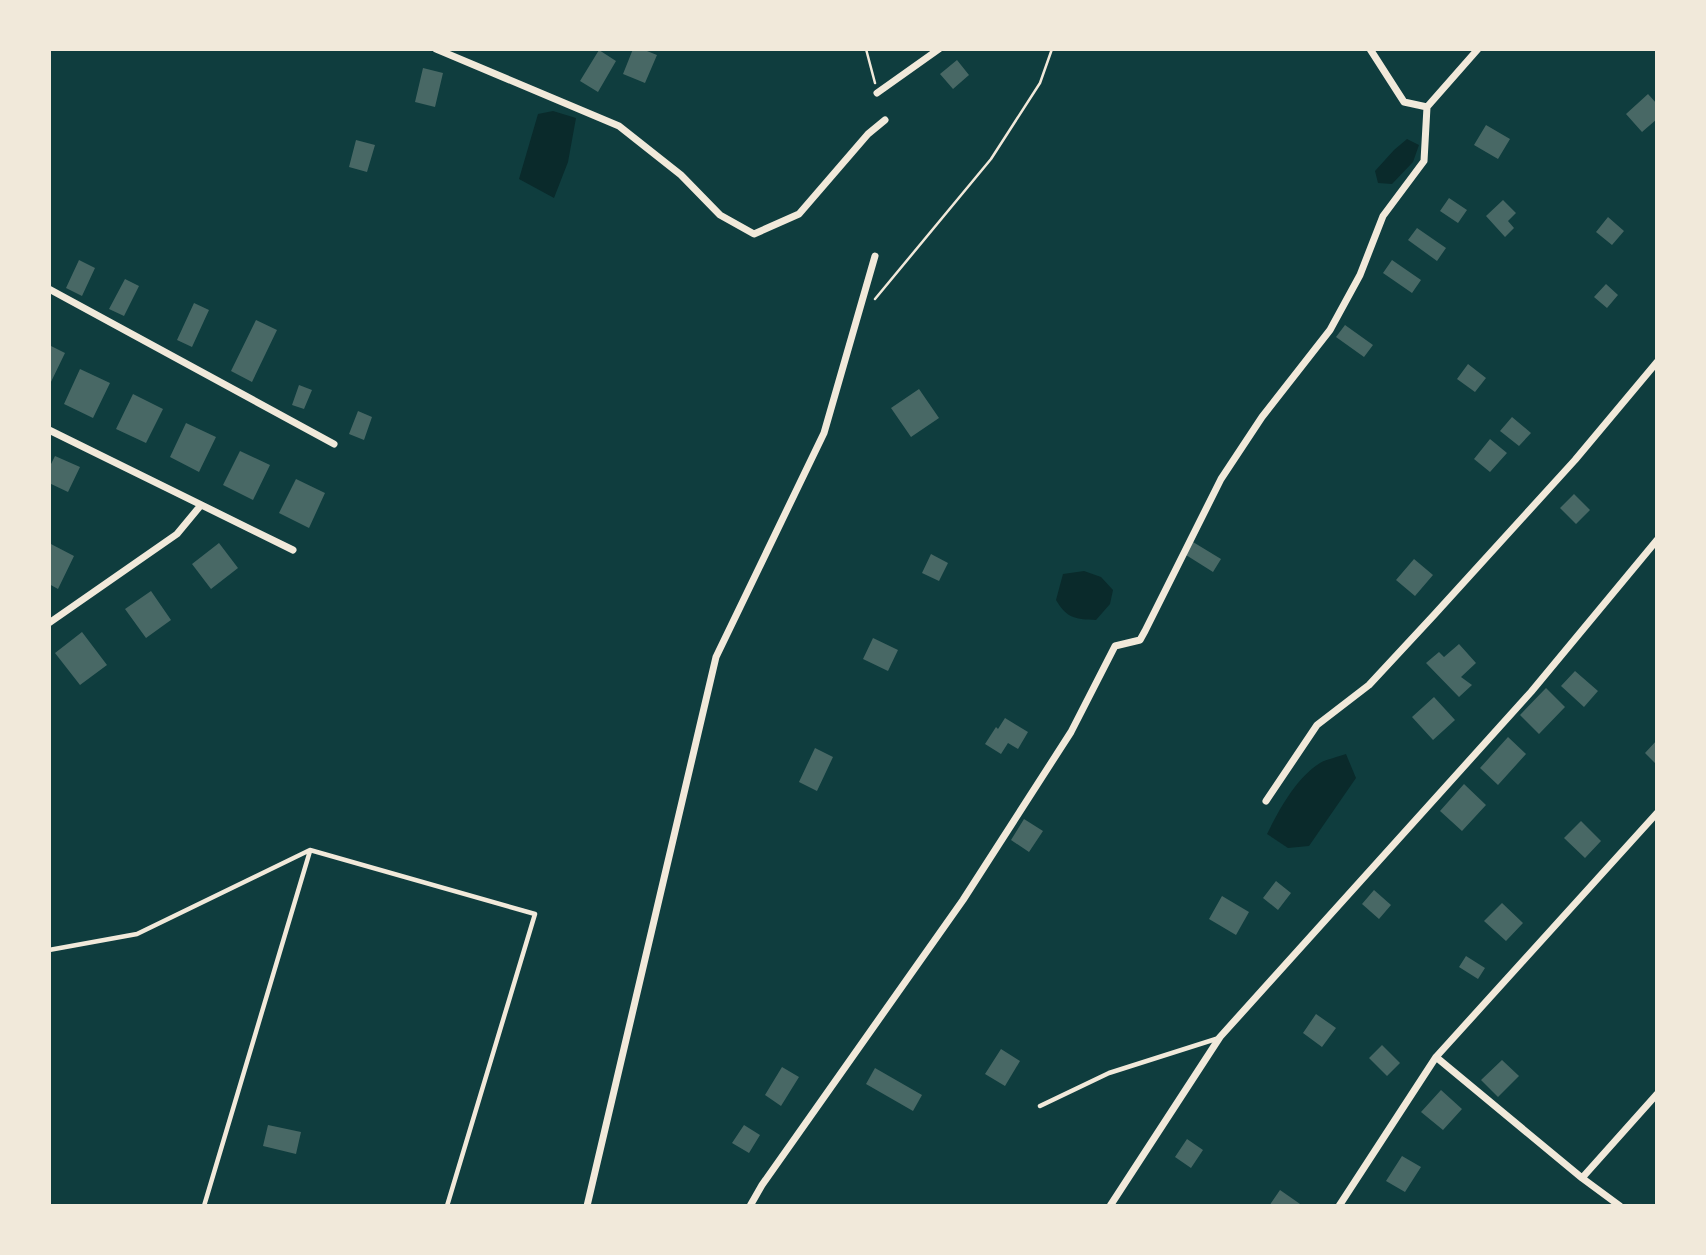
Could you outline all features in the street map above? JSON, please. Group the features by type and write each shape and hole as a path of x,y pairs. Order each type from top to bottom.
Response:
{"street":[{"path":"436,49 619,126 681,175 720,215 754,234 799,214 868,134 886,120"},
{"path":"877,93 939,49"},
{"path":"1370,49 1404,102 1427,107"},
{"path":"750,1206 762,1185 963,900 1071,732 1115,646 1140,640 1221,480 1262,417 1330,330 1360,275 1383,216 1424,161 1427,107 1478,49"},
{"path":"587,1206 716,657 824,433 875,256"},
{"path":"49,289 334,444"},
{"path":"1266,801 1317,725 1369,685 1443,606 1575,460 1657,362"},
{"path":"49,430 293,550"},
{"path":"49,623 177,534 201,505"},
{"path":"1110,1206 1220,1037 1531,692 1657,540"},
{"path":"1339,1206 1436,1057 1657,813"},
{"path":"1436,1057 1619,1206"},
{"path":"1582,1178 1657,1094"}],"lane":[{"path":"204,1206 310,850"},
{"path":"49,950 137,934 310,850 535,914 447,1206"},
{"path":"1040,1106 1109,1073 1220,1037"}],"path":[{"path":"858,314 878,297 991,159 1040,83 1052,49"}],"water":[{"path":"553,111 576,118 568,162 554,198 519,179 538,114"},
{"path":"1407,139 1419,145 1413,162 1392,184 1378,183 1375,171"},
{"path":"1084,571 1101,577 1113,590 1110,604 1096,620 1073,617 1064,611 1056,600 1063,574"},
{"path":"1346,754 1356,778 1309,846 1288,848 1267,834 1303,777 1320,763"}],"building":[{"path":"633,49 642,49 657,55 645,83 623,74"},
{"path":"599,50 616,61 598,92 580,81"},
{"path":"957,60 969,75 953,89 940,74"},
{"path":"423,68 443,73 435,107 415,102"},
{"path":"1648,94 1657,104 1657,119 1642,132 1626,114"},
{"path":"1486,125 1510,139 1498,159 1474,145"},
{"path":"356,140 375,145 367,172 349,167"},
{"path":"1449,198 1467,210 1458,223 1440,211"},
{"path":"1503,200 1516,213 1508,221 1514,228 1505,237 1486,216"},
{"path":"1608,217 1624,231 1612,245 1596,232"},
{"path":"1417,228 1446,248 1437,261 1408,240"},
{"path":"79,260 95,268 82,296 66,288"},
{"path":"1392,260 1421,280 1412,293 1383,273"},
{"path":"125,279 139,286 124,316 109,309"},
{"path":"1606,284 1618,295 1607,308 1594,297"},
{"path":"194,303 209,310 192,347 177,340"},
{"path":"256,320 277,330 252,382 231,371"},
{"path":"1345,325 1373,345 1364,357 1336,337"},
{"path":"49,345 65,353 49,386"},
{"path":"1468,364 1486,378 1475,392 1457,379"},
{"path":"80,369 110,383 93,418 64,404"},
{"path":"299,385 312,390 304,409 292,405"},
{"path":"919,389 939,418 911,437 891,408"},
{"path":"133,394 163,409 146,443 116,429"},
{"path":"358,411 372,417 364,440 349,434"},
{"path":"1512,417 1531,433 1519,446 1500,431"},
{"path":"186,423 216,437 199,472 170,457"},
{"path":"1490,439 1507,453 1490,472 1474,459"},
{"path":"240,451 270,465 253,500 223,485"},
{"path":"55,456 80,467 68,492 49,483 49,468"},
{"path":"296,479 325,493 309,528 279,513"},
{"path":"1574,494 1590,510 1576,524 1560,508"},
{"path":"1193,542 1221,559 1213,572 1186,555"},
{"path":"49,543 74,556 58,589 49,584"},
{"path":"219,543 238,568 211,589 192,564"},
{"path":"931,554 948,563 939,581 922,573"},
{"path":"1414,559 1433,575 1415,596 1396,580"},
{"path":"151,591 171,620 146,638 125,609"},
{"path":"82,632 107,665 80,685 55,653"},
{"path":"873,638 898,650 888,671 863,659"},
{"path":"1459,644 1476,663 1461,677 1472,685 1459,697 1426,663 1439,652 1444,657"},
{"path":"1575,671 1598,691 1584,707 1561,686"},
{"path":"1546,688 1565,707 1539,734 1520,715"},
{"path":"1434,697 1455,720 1433,740 1412,717"},
{"path":"1005,718 1028,732 1018,749 1008,743 1001,754 985,744"},
{"path":"1508,737 1526,754 1498,785 1480,768"},
{"path":"1657,740 1657,765 1645,753"},
{"path":"815,748 833,757 817,791 799,782"},
{"path":"1464,784 1486,805 1462,831 1440,811"},
{"path":"1024,819 1043,831 1029,852 1011,840"},
{"path":"1581,821 1601,841 1585,858 1564,838"},
{"path":"1276,881 1291,893 1278,910 1263,898"},
{"path":"1374,890 1391,905 1379,919 1362,904"},
{"path":"1222,896 1249,912 1236,935 1209,919"},
{"path":"1502,903 1523,923 1506,941 1484,921"},
{"path":"1466,956 1485,968 1478,979 1459,967"},
{"path":"1316,1014 1336,1028 1322,1047 1303,1033"},
{"path":"1382,1045 1400,1063 1387,1076 1369,1058"},
{"path":"1001,1049 1020,1061 1005,1086 985,1074"},
{"path":"1502,1060 1519,1076 1498,1097 1481,1080"},
{"path":"782,1067 799,1077 781,1106 765,1095"},
{"path":"875,1068 922,1095 913,1111 866,1084"},
{"path":"1441,1090 1462,1109 1443,1130 1421,1112"},
{"path":"268,1125 301,1132 296,1154 263,1146"},
{"path":"744,1125 760,1135 749,1153 732,1143"},
{"path":"1187,1139 1203,1150 1191,1168 1175,1157"},
{"path":"1402,1156 1421,1167 1405,1192 1386,1181"},
{"path":"1280,1190 1303,1206 1269,1206"}]}
